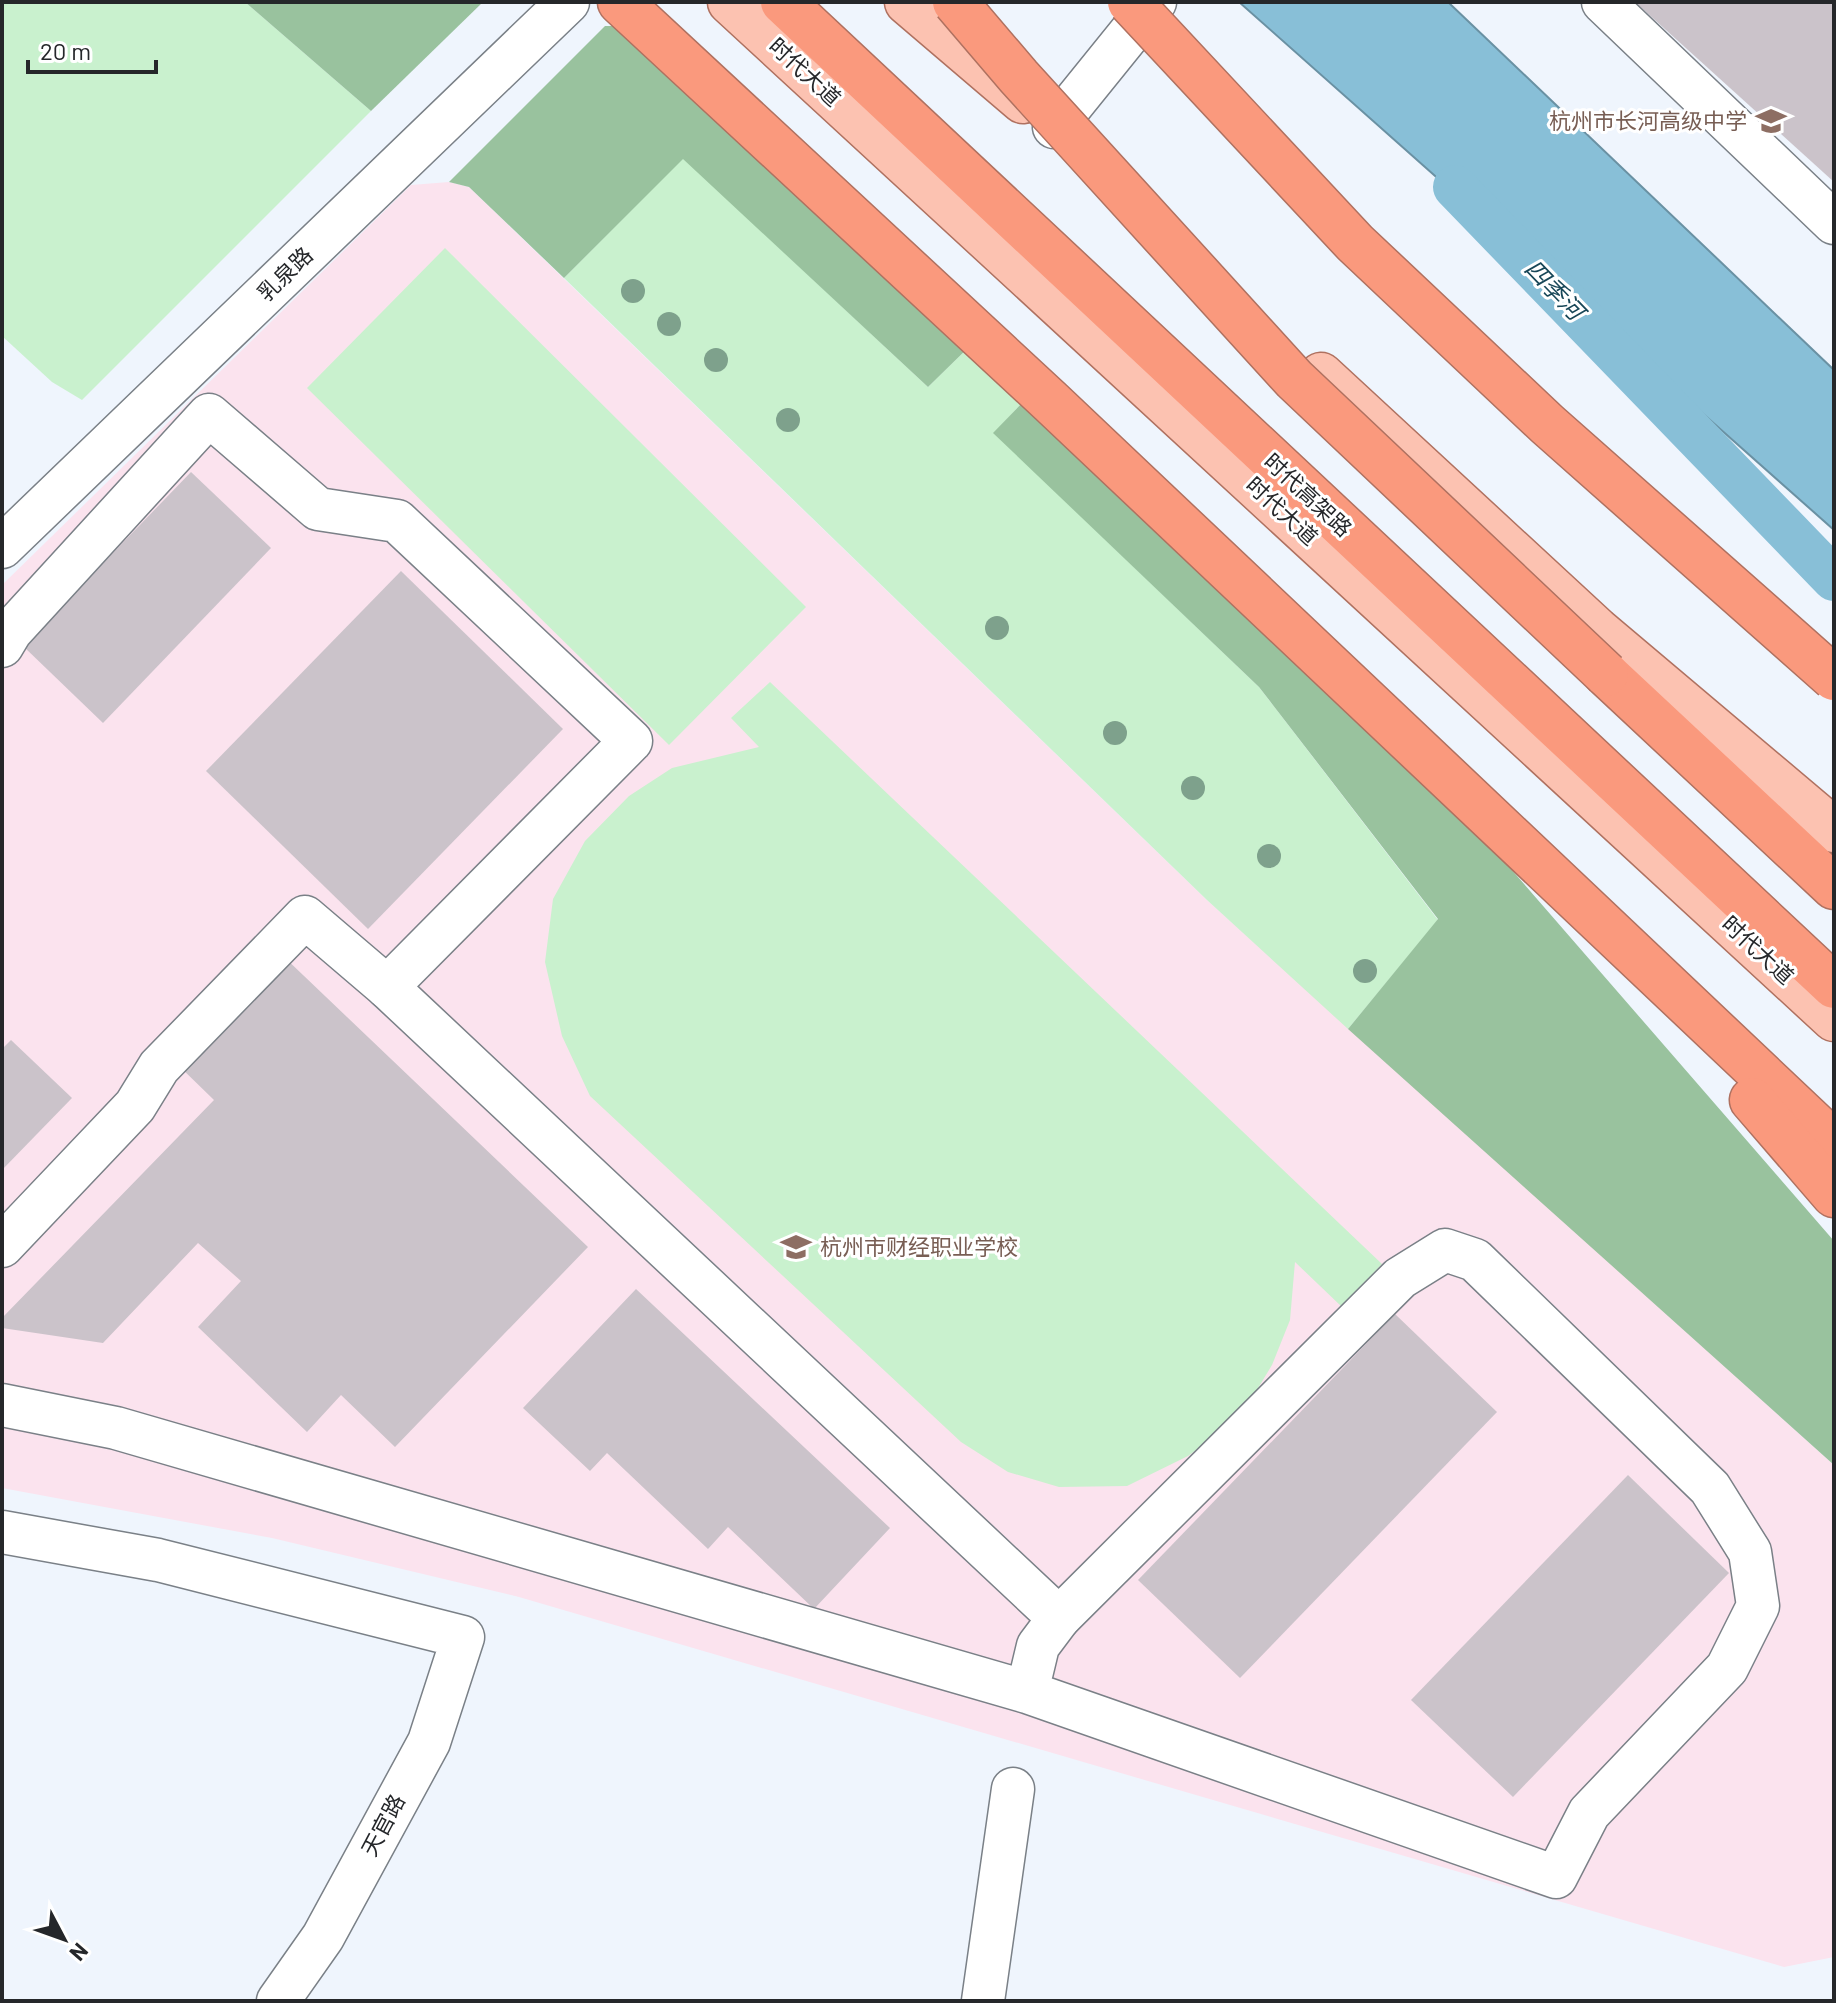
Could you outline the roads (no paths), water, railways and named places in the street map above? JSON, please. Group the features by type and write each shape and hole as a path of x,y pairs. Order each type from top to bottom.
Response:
{"highway":[{"path":"620,2 1051,402 1834,1143"},
{"name":"时代高架路","path":"783,2 1834,986"},
{"path":"955,2 1019,77 1294,379 1834,887"},
{"path":"1130,2 1355,243 1547,424 1834,678"},
{"path":"1599,923 1834,1195"}],"main road":[{"name":"时代大道","path":"730,2 1834,1019"},
{"path":"907,2 1054,127 1597,630 1834,830"}],"street":[{"name":"乳泉路","path":"2,547 568,2"},
{"path":"1054,127 1155,2"},
{"path":"1603,2 1834,223"},
{"path":"2,646 11,631 209,415 318,509 397,521 631,741 387,987"},
{"path":"2,1246 135,1106 159,1067 305,917 387,987 1059,1618"},
{"path":"2,1405 116,1428 1027,1692 1556,1877 1589,1813 1727,1668 1758,1606 1750,1552 1710,1488 1475,1260 1445,1250 1400,1278 1059,1618 1038,1646 1027,1692"},
{"name":"天官路","path":"2,1532 158,1560 463,1637 429,1742 323,1937 278,2001"},
{"path":"983,2001 1013,1789"}],"water":[{"path":"1239,2 1448,2 1834,370 1834,530"}],"waterway":[{"name":"四季河","path":"1455,187 1834,579"}],"place":[{"name":"杭州市长河高级中学","path":"1771,121"},
{"name":"杭州市财经职业学校","path":"796,1247"}]}
